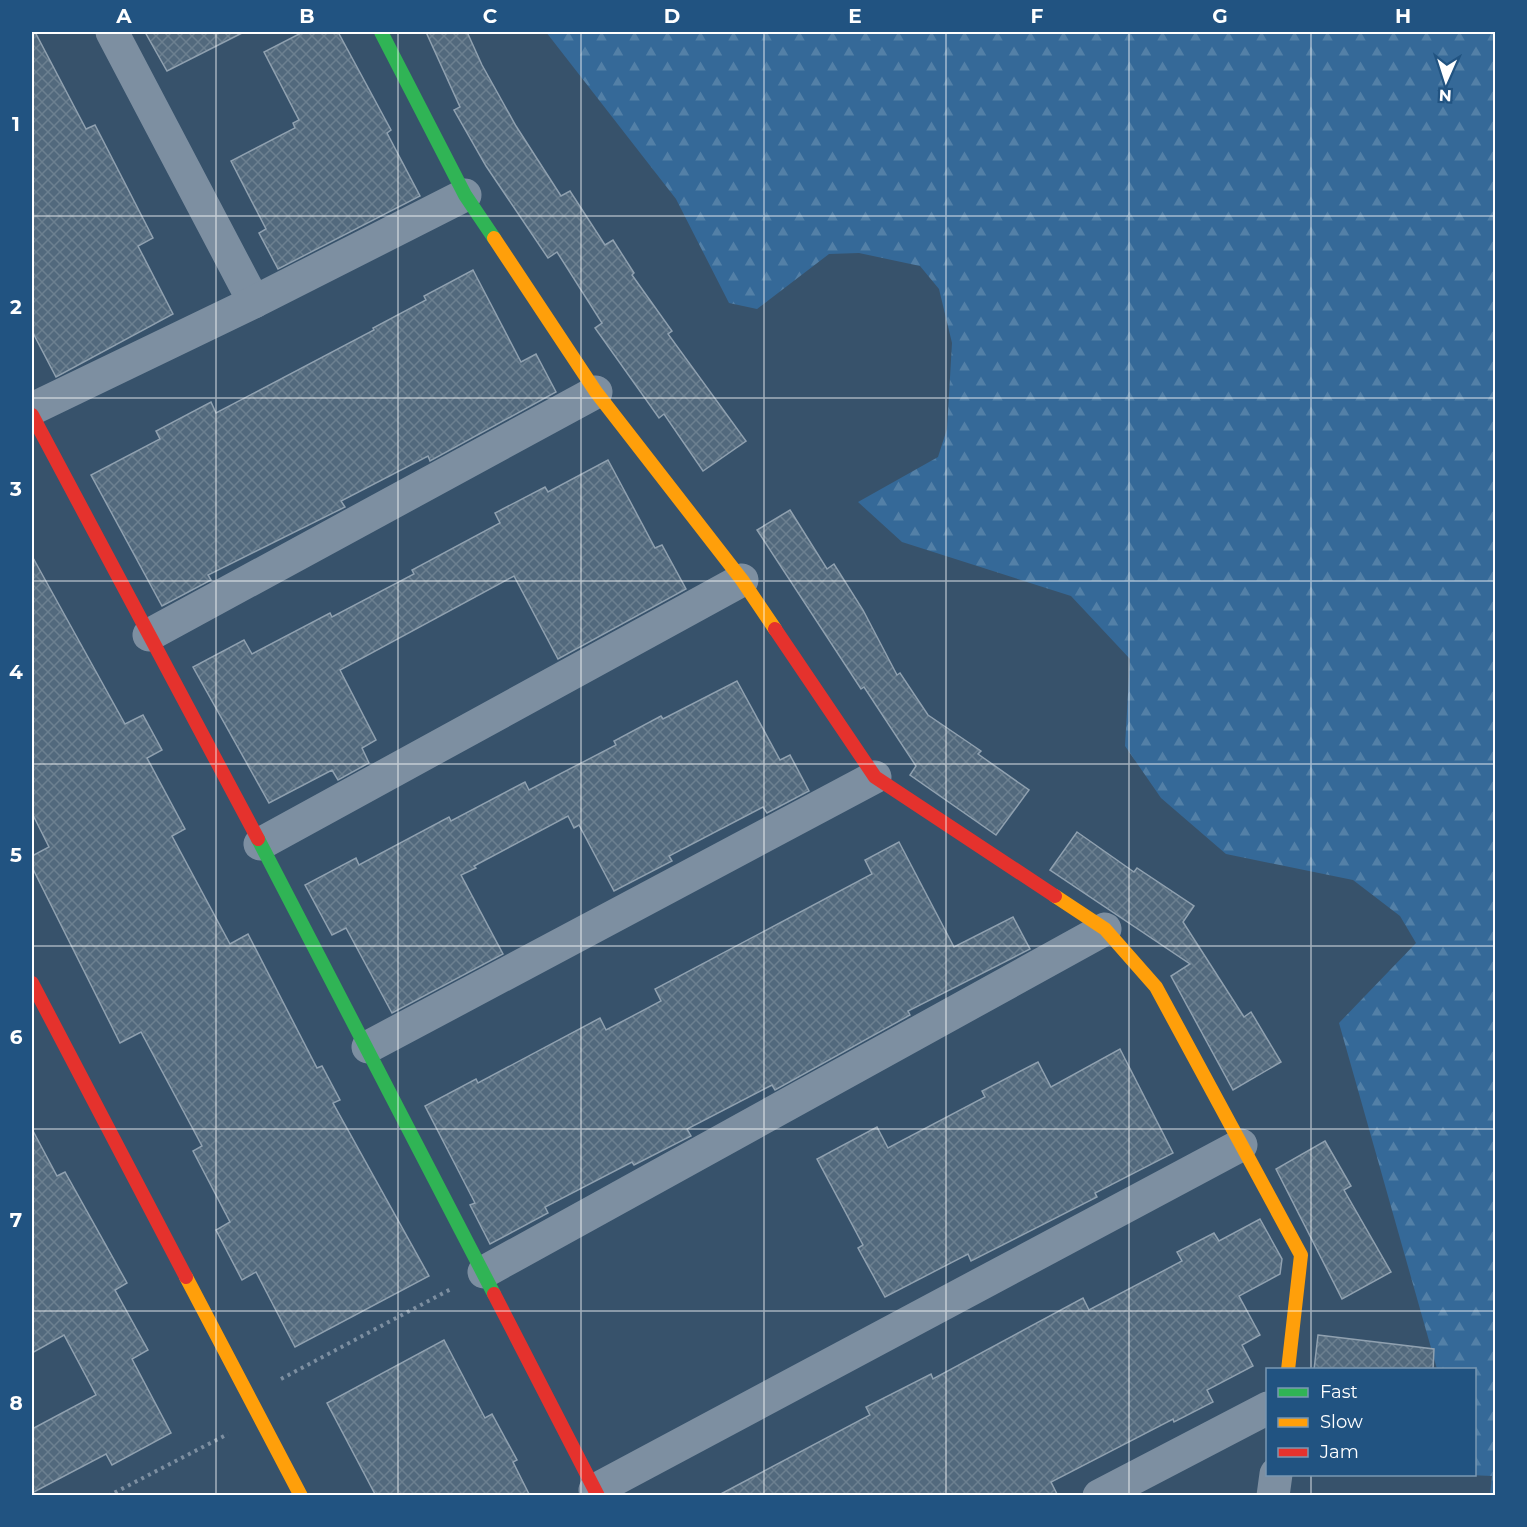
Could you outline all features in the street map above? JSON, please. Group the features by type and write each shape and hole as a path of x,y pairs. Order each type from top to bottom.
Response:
{"street":[{"path":"112,32 254,302"},
{"path":"381,32 465,195 596,392 742,580 875,777 1105,929 1156,987 1301,1256 1288,1368"},
{"path":"32,409 254,302 465,195"},
{"path":"149,635 596,392"},
{"path":"32,415 368,1047 597,1492 1241,1145"},
{"path":"260,844 742,580"},
{"path":"368,1047 875,777"},
{"path":"484,1272 1105,929"},
{"path":"32,983 300,1496"},
{"path":"1099,1496 1266,1409"},
{"path":"1273,1496 1276,1476"}],"path":[{"path":"108,1496 260,1417 282,1377 484,1272"}],"green space":[{"path":"546,32 1495,32 1495,1495 1490,1495 1492,1476 1476,1475 1476,1368 1437,1368 1339,1023 1416,943 1400,916 1353,880 1226,854 1161,798 1125,746 1130,659 1071,596 902,542 858,502 938,457 947,429 952,343 939,289 920,266 859,253 829,254 757,309 729,303 676,199"}],"building":[{"path":"32,32 35,32 86,129 95,125 153,238 138,246 173,314 56,377 32,331"},
{"path":"145,32 244,32 167,71"},
{"path":"303,32 338,32 391,130 387,133 420,196 278,269 259,233 266,229 231,161 295,128 293,123 299,120 264,52"},
{"path":"426,32 467,32 482,65 516,126 561,196 570,191 605,245 613,240 634,273 632,275 672,331 668,334 746,441 703,471 664,414 659,418 595,328 602,323 557,252 548,258 486,166 454,110 460,107"},
{"path":"473,270 521,362 536,354 556,392 430,461 428,456 341,501 345,507 208,575 211,580 162,606 91,475 160,439 156,431 211,402 216,413 374,330 373,328 426,300 424,296"},
{"path":"608,460 655,548 662,545 686,589 558,659 514,576 340,670 376,740 362,748 369,763 338,780 332,770 269,803 193,667 244,640 252,654 330,613 332,617 414,574 412,570 500,523 495,513 545,487 548,492"},
{"path":"790,510 827,569 834,564 863,610 897,675 900,673 928,715 981,751 978,754 1029,790 996,835 910,775 916,766 864,687 861,689 757,530"},
{"path":"32,556 125,724 143,715 162,750 147,758 185,829 172,836 230,944 248,934 317,1068 322,1066 340,1100 333,1103 429,1276 295,1347 256,1272 242,1280 216,1230 230,1222 193,1151 202,1146 141,1032 120,1043 32,867 32,856 49,847 32,813"},
{"path":"737,681 780,760 790,755 809,791 767,813 763,807 669,856 672,861 614,891 579,825 574,828 568,816 474,866 476,868 461,875 503,954 392,1013 346,928 332,935 305,885 356,858 359,865 449,817 451,821 525,782 529,790 616,745 614,741 661,716 663,719"},
{"path":"1077,832 1134,872 1137,868 1194,906 1183,922 1244,1017 1251,1012 1281,1062 1233,1090 1171,976 1190,964 1050,870"},
{"path":"899,842 954,947 1013,917 1030,949 908,1011 910,1015 775,1090 772,1085 687,1129 691,1136 634,1165 632,1162 545,1207 548,1213 490,1244 470,1205 475,1203 425,1106 476,1079 478,1083 600,1018 606,1030 661,1001 655,989 872,874 865,860"},
{"path":"1120,1049 1173,1153 1095,1193 1097,1197 971,1261 968,1254 885,1297 858,1248 863,1245 817,1159 877,1127 888,1148 985,1097 982,1091 1038,1062 1051,1087"},
{"path":"32,1129 57,1176 65,1172 127,1283 115,1290 148,1350 132,1359 171,1433 112,1465 106,1454 32,1493 32,1429 96,1395 64,1335 32,1353"},
{"path":"1325,1141 1351,1186 1344,1190 1391,1272 1342,1299 1276,1169"},
{"path":"1260,1219 1282,1259 1280,1274 1239,1296 1260,1335 1242,1345 1253,1366 1207,1390 1213,1402 1174,1422 1173,1419 1051,1482 1058,1496 717,1496 870,1415 866,1407 931,1374 933,1379 1083,1298 1089,1310 1182,1261 1177,1252 1214,1233 1219,1241"},
{"path":"1318,1335 1434,1349 1433,1368 1314,1368"},
{"path":"444,1340 485,1418 492,1414 517,1460 513,1462 530,1496 376,1496 327,1403"}],"traffic: fast":[{"path":"381,32 465,195 494,238"},
{"path":"258,839 494,1294"}],"traffic: slow":[{"path":"494,238 596,392 742,580 775,629"},
{"path":"1055,896 1105,929 1156,987 1301,1255 1288,1368"},
{"path":"186,1277 301,1496"}],"traffic: jam":[{"path":"32,415 258,839"},
{"path":"775,629 875,777 1055,896"},
{"path":"32,983 186,1277"},
{"path":"494,1294 598,1496"}]}
